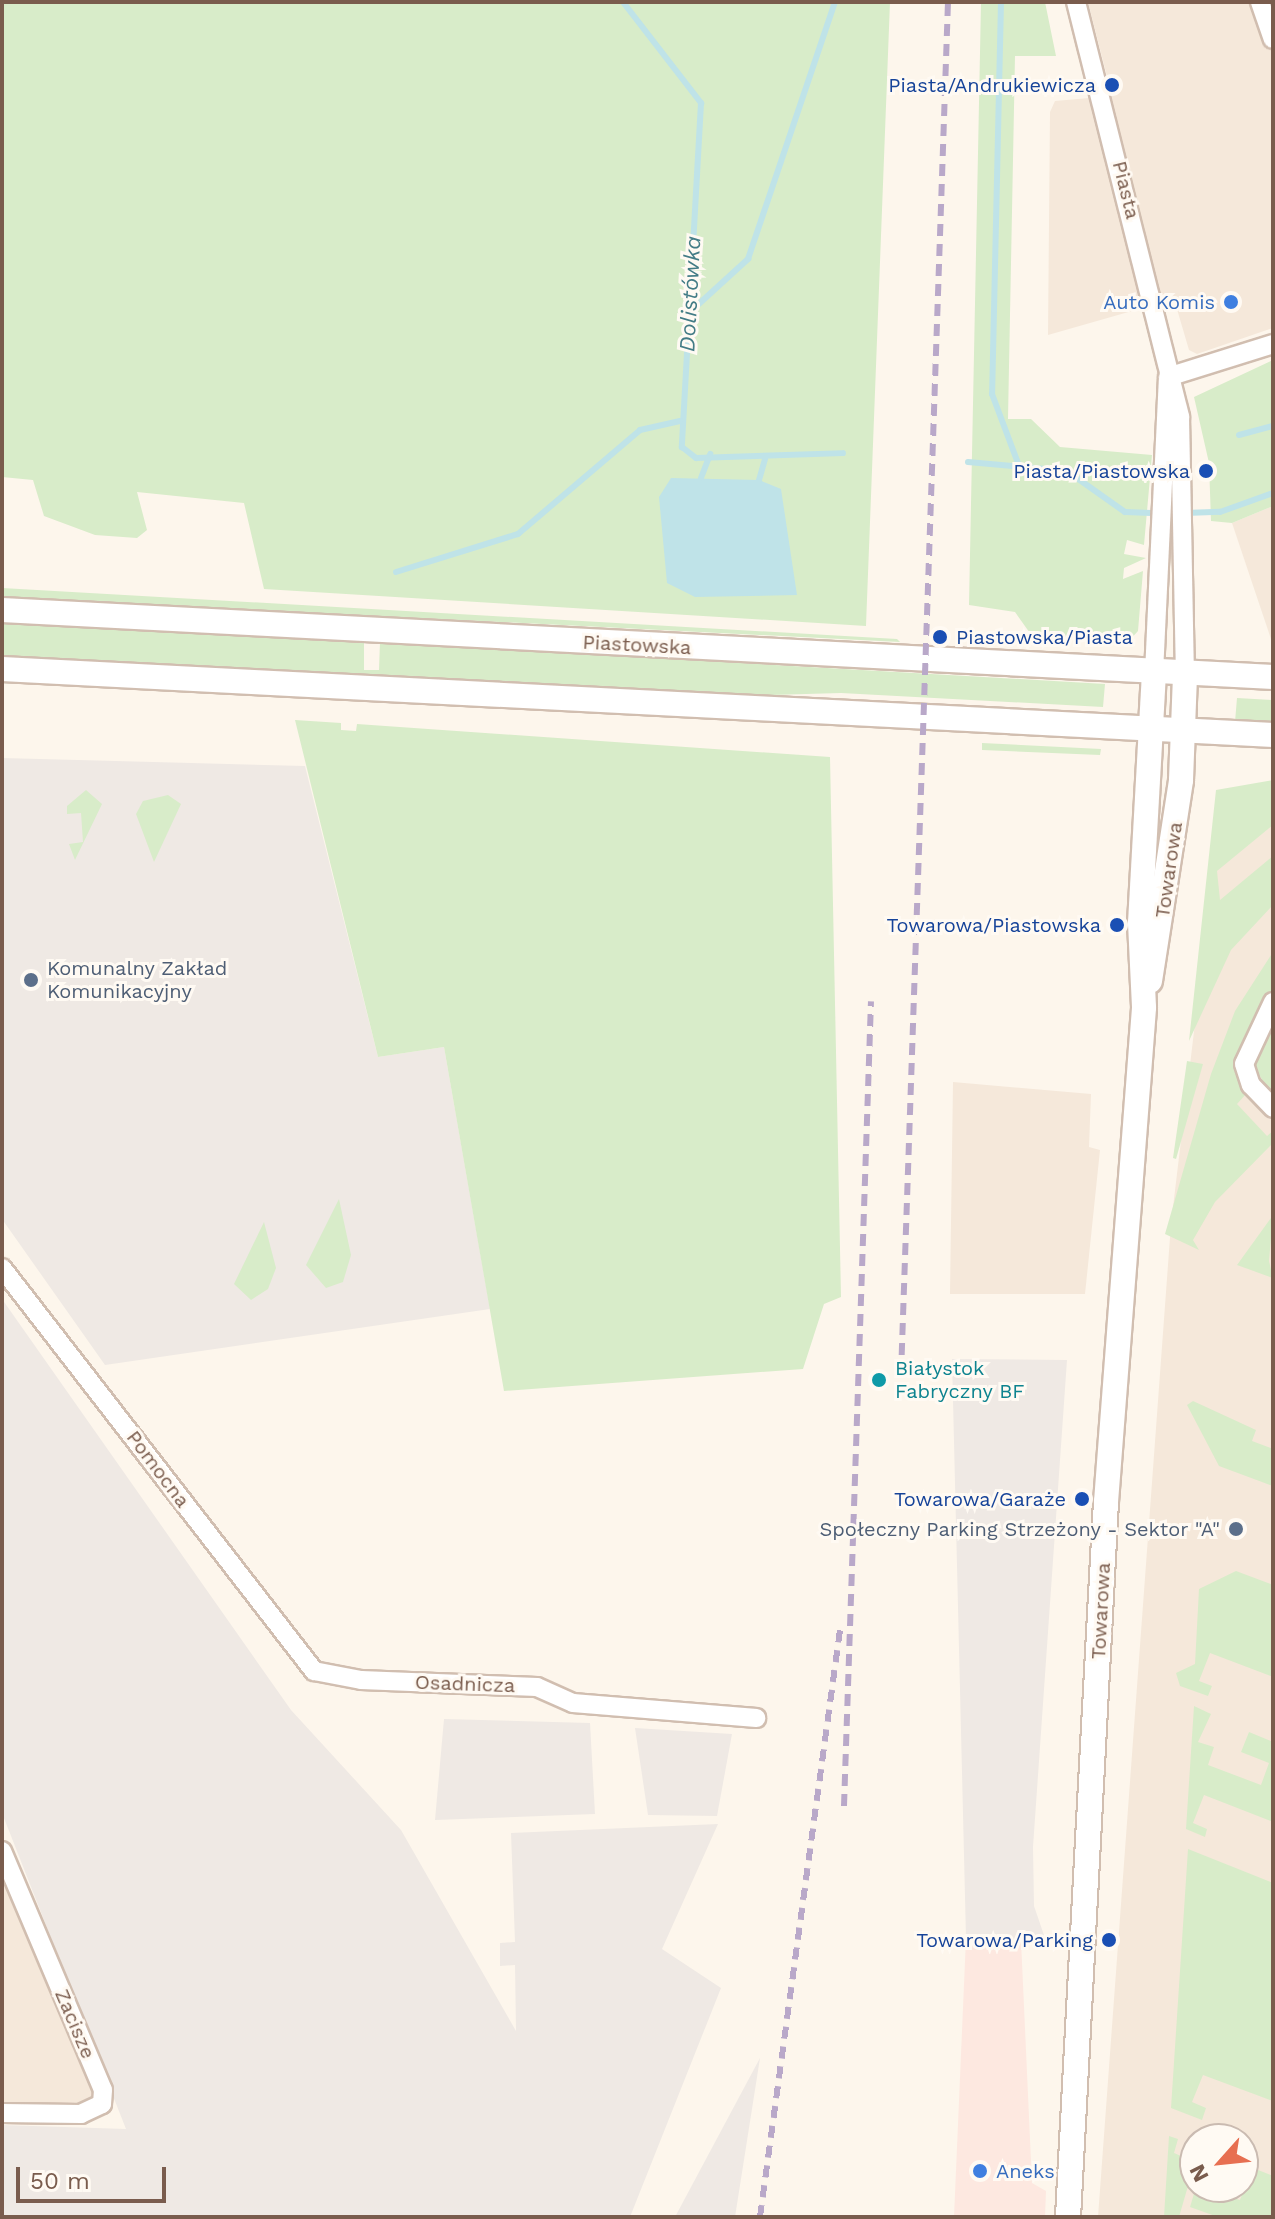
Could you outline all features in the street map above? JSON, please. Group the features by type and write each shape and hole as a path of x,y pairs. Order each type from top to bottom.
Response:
{"main road":[{"name":"Piastowska","path":"2,610 1273,677"},
{"path":"2,669 1273,735"},
{"name":"Towarowa","path":"1068,2217 1107,1487 1144,1007 1143,835 1154,673"},
{"name":"Towarowa","path":"1144,1007 1173,840 1184,731 1185,674"},
{"path":"1143,835 1158,828 1173,840"}],"street":[{"name":"Piasta","path":"1076,2 1168,379 1176,488 1185,533 1185,674"},
{"path":"1260,2 1273,39"},
{"path":"1168,379 1273,344"},
{"name":"Piasta","path":"1154,673 1164,533 1176,488"},
{"path":"1273,1002 1244,1064 1251,1085 1273,1108"},
{"name":"Pomocna","path":"2,1268 314,1671"},
{"name":"Osadnicza","path":"314,1671 361,1680 537,1687 573,1703 756,1718"},
{"name":"Zacisze","path":"2,1851 103,2090 102,2104 81,2114 2,2113"}],"shaded area":[{"path":"1088,2 1273,2 1273,328 1197,354 1189,350 1174,299 1048,335 1050,112 1055,101 1112,96"},
{"path":"1273,506 1273,645 1232,523"},
{"path":"2,758 305,766 378,1057 444,1047 490,1309 105,1365 2,1219"},
{"path":"1273,781 1273,2217 1098,2217 1171,1224 1222,797"},
{"path":"953,1082 1091,1094 1089,1147 1100,1150 1085,1294 950,1294"},
{"path":"2,1299 291,1710 401,1830 516,2031 515,1965 500,1966 500,1943 515,1942 511,1833 718,1824 662,1949 721,1988 630,2217 2,2217 2,2125 126,2129 2,1813"},
{"path":"952,1359 1067,1360 1033,1847 1034,1906 1046,1941 966,1938"},
{"path":"444,1719 590,1723 595,1814 435,1820"},
{"path":"635,1728 732,1734 717,1816 648,1815"},
{"path":"2,1867 92,2086 92,2098 78,2107 2,2103"},
{"path":"966,1938 1021,1940 1032,2183 1046,2191 1045,2217 954,2217"},
{"path":"760,2058 735,2217 675,2217"}],"green space":[{"path":"2,2 890,2 866,626 264,589 244,503 137,492 147,530 137,538 95,535 44,516 33,480 2,477"},
{"path":"981,2 1045,2 1056,56 1015,56 1008,419 1031,419 1060,447 1152,455 1144,545 1127,540 1124,554 1146,558 1124,568 1123,579 1143,571 1138,631 1127,643 1032,636 1015,612 969,605"},
{"path":"1273,360 1273,506 1232,523 1211,521 1209,463 1194,397"},
{"path":"2,588 897,639 900,642 2,597"},
{"path":"2,621 364,641 364,670 379,670 380,642 1105,684 1103,707 841,693 738,696 2,656"},
{"path":"1237,698 1273,700 1273,724 1235,722"},
{"path":"295,720 341,723 341,730 356,731 357,724 830,757 841,1297 824,1304 803,1369 504,1391 444,1047 378,1057"},
{"path":"982,743 1101,749 1100,755 982,750"},
{"path":"1273,780 1273,825 1217,871 1220,900 1273,856 1273,905 1231,950 1189,1041 1216,790"},
{"path":"86,790 102,804 75,860 69,844 83,842 81,813 67,814 67,806"},
{"path":"168,795 181,804 154,862 136,814 143,801"},
{"path":"1273,952 1273,989 1236,1068 1247,1093 1237,1104 1267,1136 1273,1131 1273,1143 1215,1202 1193,1240 1199,1250 1165,1234 1211,1074 1235,1011"},
{"path":"1273,1022 1273,1097 1253,1065"},
{"path":"1187,1061 1203,1064 1176,1159 1173,1158"},
{"path":"339,1199 351,1255 343,1282 326,1288 306,1265"},
{"path":"1273,1215 1269,1261 1273,1278 1237,1265"},
{"path":"264,1222 276,1268 268,1289 251,1300 234,1284"},
{"path":"1193,1401 1256,1430 1252,1441 1273,1449 1273,1486 1219,1466 1187,1405"},
{"path":"1236,1571 1273,1585 1273,1677 1210,1653 1199,1681 1212,1686 1208,1696 1180,1686 1176,1673 1195,1664 1199,1589"},
{"path":"1194,1706 1211,1714 1198,1742 1214,1747 1208,1765 1261,1785 1269,1763 1241,1752 1249,1732 1273,1742 1273,1822 1204,1795 1193,1823 1207,1829 1205,1837 1186,1829"},
{"path":"1188,1849 1273,1883 1273,2101 1203,2075 1192,2102 1206,2108 1202,2120 1171,2108"},
{"path":"1169,2136 1178,2139 1174,2153 1179,2155 1179,2203 1183,2203 1179,2217 1164,2217"},
{"path":"1259,2170 1273,2176 1273,2217 1218,2217 1190,2207 1191,2203 1259,2203"}],"water":[{"path":"671,478 759,480 781,489 797,595 695,597 667,583 659,497"}],"waterway":[{"name":"Dolistówka","path":"623,2 701,103 682,447 696,458 843,453"},
{"path":"690,312 748,259 835,2"},
{"path":"1001,2 992,394 1018,463"},
{"path":"396,572 518,534 640,430 680,421"},
{"path":"1239,435 1273,426"},
{"path":"701,478 710,454"},
{"path":"759,480 766,456"},
{"name":"Dolistówka","path":"968,462 1067,471 1125,512 1158,513"},
{"name":"Dolistówka","path":"1185,513 1220,512 1273,493"}],"railway":[{"path":"901,1375 948,2"},
{"path":"844,1806 871,1001"},
{"path":"760,2217 840,1630"}],"place":[{"name":"Piasta/Andrukiewicza","path":"1112,85"},
{"name":"Auto Komis","path":"1231,302"},
{"name":"Piasta/Piastowska","path":"1206,471"},
{"name":"Piastowska/Piasta","path":"940,637"},
{"name":"Towarowa/Piastowska","path":"1117,925"},
{"name":"Komunalny Zakład Komunikacyjny","path":"31,980"},
{"name":"Białystok Fabryczny BF","path":"879,1380"},
{"name":"Towarowa/Garaże","path":"1082,1499"},
{"name":"Społeczny Parking Strzeżony - Sektor \"A\"","path":"1236,1529"},
{"name":"Towarowa/Parking","path":"1109,1940"},
{"name":"Aneks","path":"980,2171"}]}
